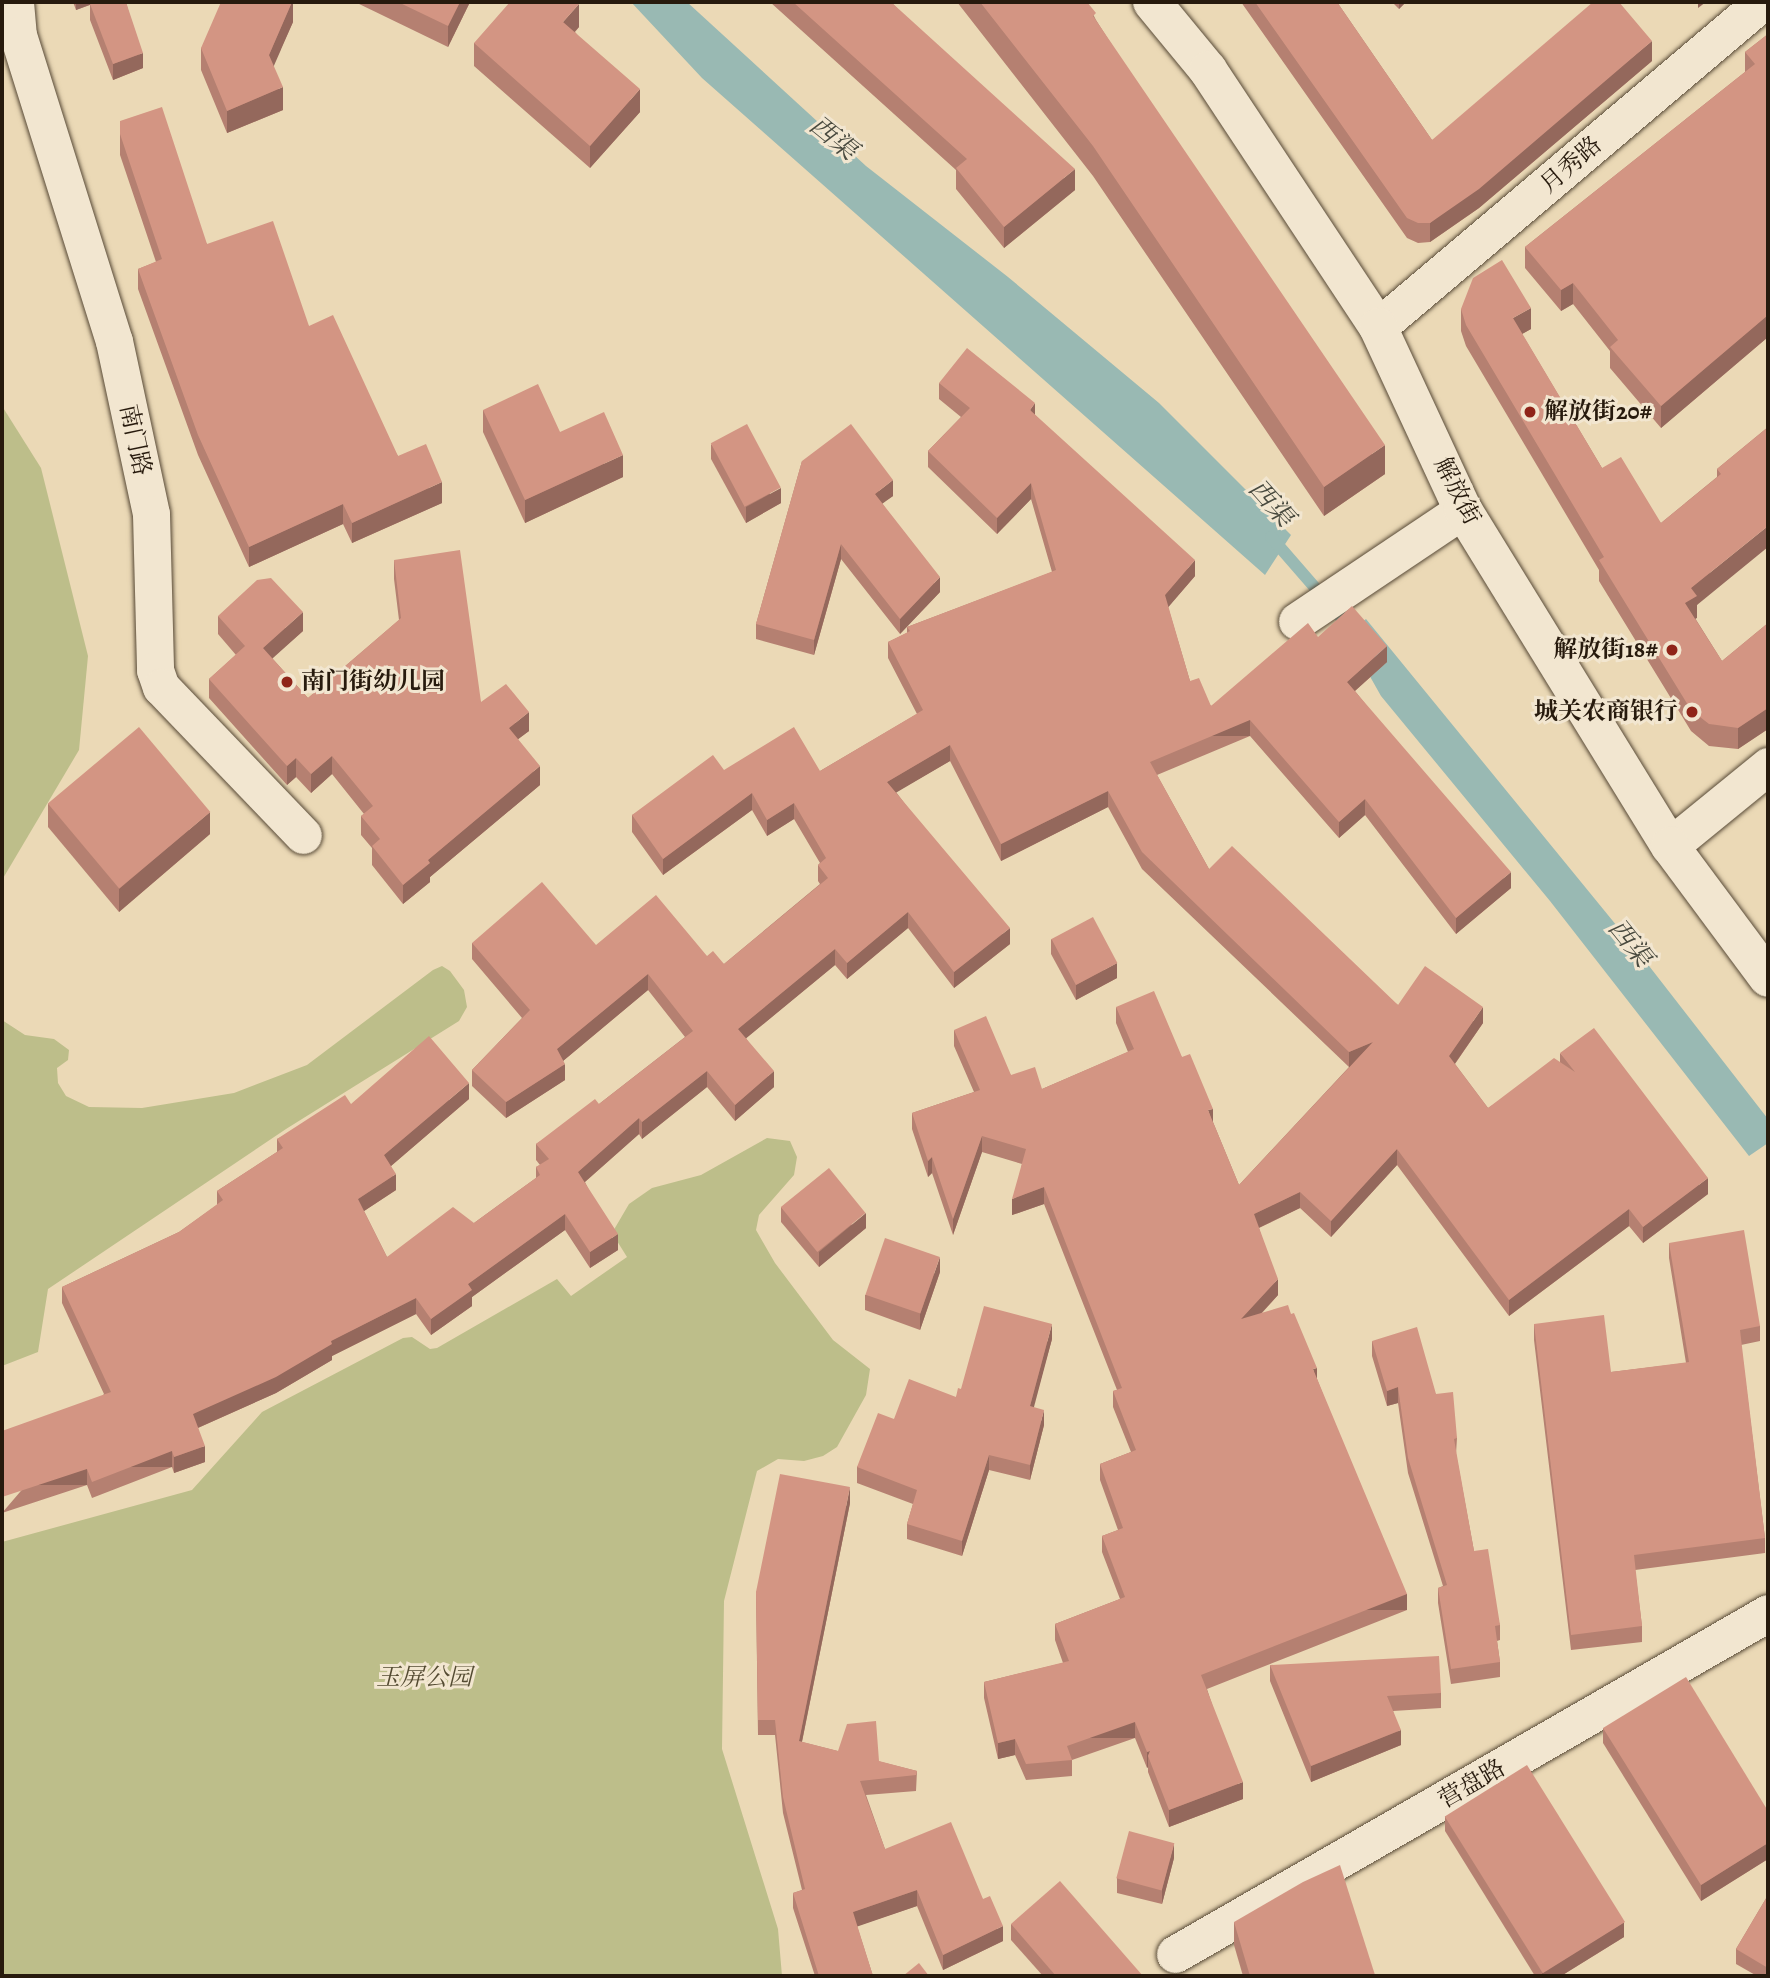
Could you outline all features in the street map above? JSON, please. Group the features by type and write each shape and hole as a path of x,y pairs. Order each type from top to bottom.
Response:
{"street":[{"name":"南门路","path":"15,2 14,15 18,35 114,341 148,501 155,670 161,687 303,835"},
{"name":"解放街","path":"1152,2 1208,70 1378,327 1464,510 1670,846 1768,978"},
{"name":"月秀路","path":"1378,327 1762,2"},
{"path":"1297,621 1464,510"},
{"path":"1670,846 1768,766"},
{"name":"营盘路","path":"1175,1954 1768,1613"}],"green space":[{"path":"2,406 41,468 88,656 79,750 2,880"},
{"path":"442,966 450,971 464,990 467,1007 459,1021 286,1129 48,1289 38,1352 2,1366 2,1020 25,1035 54,1039 69,1050 68,1060 57,1068 58,1083 66,1096 89,1107 142,1108 234,1093 307,1065"},
{"name":"玉屏公园","path":"767,1138 790,1141 797,1157 794,1175 759,1215 756,1230 775,1263 833,1340 870,1369 866,1395 837,1447 823,1456 804,1461 778,1459 757,1471 724,1601 722,1749 778,1929 782,1976 2,1976 2,1542 192,1490 262,1412 403,1338 412,1337 430,1349 437,1348 557,1279 571,1296 627,1257 612,1233 629,1204 652,1188 701,1175"}],"water":[{"path":"631,2 687,2 866,166 1008,277 1159,403 1291,535 1265,575 702,78"},
{"path":"1366,619 1639,953 1768,1119 1768,1143 1749,1156 1550,901 1381,696 1346,634"}],"building":[{"path":"126,2 143,53 113,64 90,4"},
{"path":"221,2 292,2 269,55 283,87 227,111 201,48"},
{"path":"398,2 460,2 448,26"},
{"path":"510,2 579,4 563,22 640,89 590,146 474,43"},
{"path":"793,2 891,2 1075,169 1004,227 956,168 967,159"},
{"path":"980,2 1087,2 1096,13 1093,16 1385,445 1324,487 1093,146"},
{"path":"1255,2 1337,2 1432,140 1593,2 1619,2 1652,41 1479,189 1430,223 1418,223 1407,218"},
{"path":"1768,34 1768,315 1661,406 1610,347 1618,340 1573,283 1561,290 1525,247 1755,64 1745,52"},
{"path":"162,107 207,244 273,221 309,326 333,315 398,456 426,444 442,482 352,523 343,504 249,547 198,435 138,269 162,259 120,134 120,121"},
{"path":"1502,260 1531,308 1513,318 1602,468 1621,457 1661,523 1721,474 1717,469 1768,427 1768,526 1691,588 1697,596 1685,603 1722,661 1768,623 1768,708 1738,728 1709,724 1691,710 1599,560 1604,557 1466,325 1461,309 1473,278"},
{"path":"967,348 1035,403 1030,410 1195,560 1165,595 1190,681 1199,678 1211,706 1308,623 1318,637 1352,606 1387,646 1347,682 1511,872 1456,918 1365,799 1339,822 1250,720 1150,762 1209,869 1232,846 1398,1005 1425,966 1483,1007 1449,1056 1488,1108 1554,1058 1575,1072 1560,1053 1594,1028 1708,1178 1643,1227 1629,1209 1509,1300 1397,1149 1331,1221 1300,1192 1254,1214 1278,1279 1241,1319 1288,1305 1291,1314 1294,1313 1317,1368 1313,1369 1407,1594 1201,1675 1243,1782 1169,1810 1148,1756 1150,1751 1147,1752 1135,1722 1067,1746 1072,1760 1026,1764 1015,1739 998,1743 984,1682 1069,1661 1055,1624 1125,1597 1102,1536 1123,1528 1100,1464 1136,1450 1113,1391 1122,1388 1044,1187 1012,1199 1026,1149 982,1136 953,1219 932,1157 928,1161 912,1113 980,1090 954,1030 986,1016 1011,1075 1035,1067 1042,1089 1134,1049 1116,1007 1154,991 1182,1057 1190,1054 1213,1109 1208,1110 1239,1185 1373,1042 1349,1052 1142,852 1108,791 1001,844 950,745 887,782 1010,928 954,972 908,912 847,963 835,949 738,1029 774,1071 735,1105 707,1071 642,1122 639,1118 578,1172 618,1234 590,1252 565,1214 468,1284 472,1290 431,1319 416,1298 331,1341 332,1344 276,1377 193,1414 205,1446 174,1457 172,1451 92,1482 87,1469 2,1497 2,1431 111,1392 62,1287 179,1232 223,1200 217,1191 283,1148 277,1139 345,1095 351,1104 429,1036 469,1083 384,1155 396,1174 358,1199 387,1257 453,1207 474,1223 540,1175 536,1167 549,1159 536,1144 595,1099 599,1104 693,1031 648,974 557,1049 565,1064 506,1102 472,1070 530,1010 472,943 542,882 596,945 656,895 707,956 713,951 724,964 828,878 818,865 826,858 794,803 767,820 752,793 663,859 632,815 713,755 724,770 794,727 820,771 923,710 888,642 910,631 907,627 1056,570 1031,483 997,518 928,451 970,408 939,383"},
{"path":"538,384 560,432 604,412 623,455 525,500 483,410"},
{"path":"747,424 781,488 745,507 711,443"},
{"path":"851,424 893,480 875,494 940,577 900,619 841,544 814,640 756,624 802,461"},
{"path":"460,550 481,702 506,684 529,712 509,728 540,766 428,860 430,863 403,885 372,846 380,839 361,816 373,806 332,756 311,774 296,758 287,766 209,679 245,646 218,616 257,580 271,578 303,612 263,648 308,698 401,618 394,560"},
{"path":"139,727 210,812 119,889 48,803"},
{"path":"1093,917 1117,963 1076,985 1052,939"},
{"path":"829,1168 866,1213 817,1252 781,1207"},
{"path":"1744,1230 1760,1326 1740,1330 1765,1538 1634,1555 1642,1626 1571,1635 1534,1324 1604,1315 1611,1372 1689,1362 1669,1243"},
{"path":"885,1238 940,1257 920,1314 865,1295"},
{"path":"984,1306 1052,1324 1030,1406 1044,1410 1030,1465 989,1455 962,1541 907,1524 917,1490 857,1467 878,1413 894,1419 909,1379 956,1397 958,1388 961,1389"},
{"path":"1417,1327 1436,1394 1453,1392 1457,1438 1454,1439 1474,1551 1488,1549 1500,1625 1495,1626 1500,1662 1451,1669 1438,1588 1447,1585 1408,1458 1398,1387 1387,1391 1372,1341"},
{"path":"780,1474 850,1487 799,1741 838,1751 847,1724 876,1721 879,1761 917,1771 916,1775 860,1781 885,1849 951,1822 983,1899 990,1896 1003,1926 943,1955 917,1890 853,1912 873,1976 819,1976 793,1893 805,1889 783,1797 775,1720 758,1720 756,1592"},
{"path":"1439,1656 1441,1693 1387,1696 1401,1730 1311,1766 1270,1665"},
{"path":"1686,1677 1768,1811 1768,1843 1701,1885 1603,1728"},
{"path":"1527,1765 1625,1922 1543,1973 1445,1816"},
{"path":"1129,1831 1174,1843 1162,1890 1116,1878"},
{"path":"1340,1865 1375,1975 1250,1976 1234,1922 1303,1882"},
{"path":"1060,1881 1143,1976 1056,1976 1011,1924"},
{"path":"1768,1895 1768,1968 1736,1949"},
{"path":"919,1963 929,1976 903,1976"}],"waterway":[{"name":"西渠","path":"1271,537 1351,629"}],"place":[{"name":"解放街20#","path":"1530,412"},
{"name":"解放街18#","path":"1672,650"},
{"name":"南门街幼儿园","path":"287,682"},
{"name":"城关农商银行","path":"1692,712"}]}
